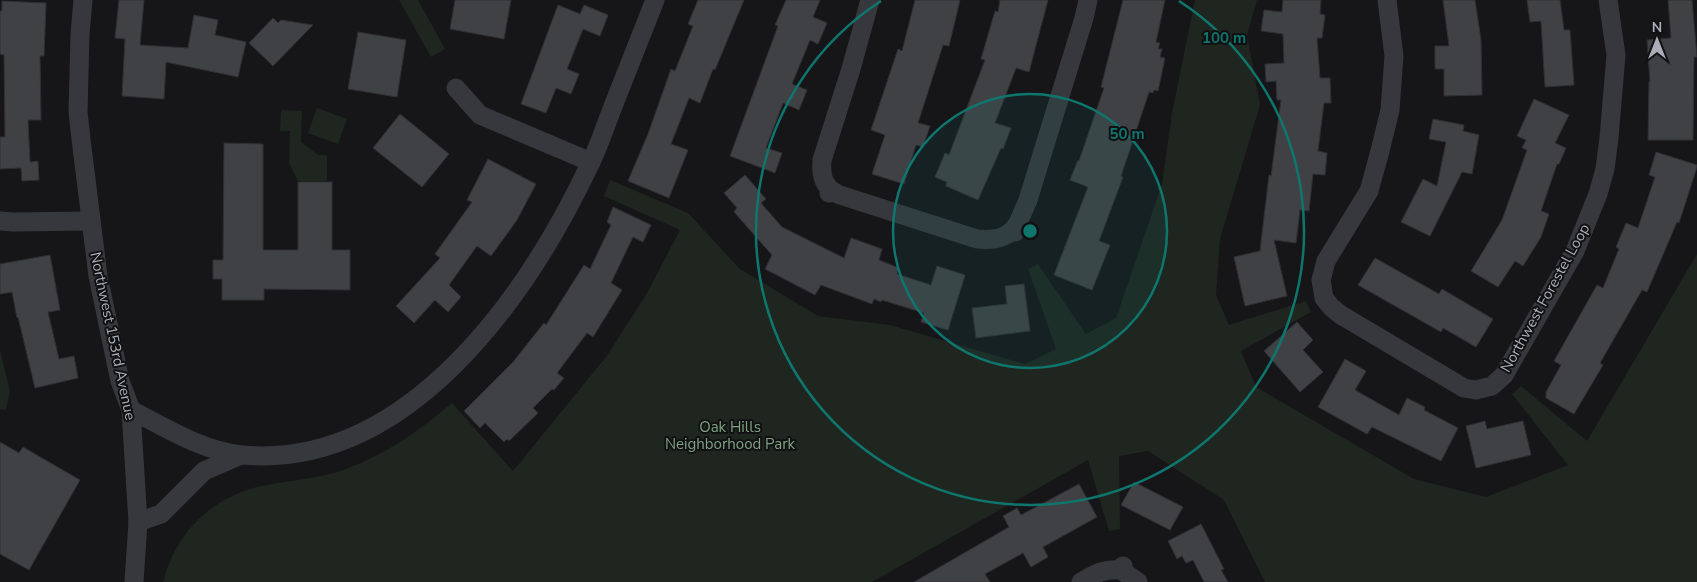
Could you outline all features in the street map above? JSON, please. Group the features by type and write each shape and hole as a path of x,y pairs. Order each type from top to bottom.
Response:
{"street":[{"name":"Northwest 153rd Avenue","path":"83,0 78,112 98,276 120,381 130,410 138,522 134,582"},
{"path":"130,410 201,446 241,455 278,456 324,447 361,432 397,412 431,388 499,316 550,239 591,162 655,0"},
{"path":"870,0 852,69 822,160 821,174 825,182 831,192 977,239 991,240 1014,231 1028,200 1088,0"},
{"name":"Northwest Forestel Loop","path":"1387,0 1394,56 1390,110 1369,191 1326,262 1321,280 1324,298 1341,315 1464,388 1476,390 1492,386 1504,375 1575,251 1598,194 1605,169 1616,55 1608,0"},
{"path":"456,88 480,115 591,162"},
{"path":"0,221 90,221"},
{"path":"138,522 161,514 204,471 241,455"},
{"path":"1081,582 1102,571 1122,568 1138,582"}],"green space":[{"path":"399,0 418,0 445,49 431,57"},
{"name":"Oak Hills Neighborhood Park","path":"1195,0 1257,0 1247,35 1260,105 1220,239 1216,295 1229,325 1306,301 1311,312 1241,351 1256,387 1414,479 1486,497 1568,465 1512,394 1521,386 1587,441 1697,254 1697,582 1265,582 1224,500 1148,451 1119,456 1120,529 1109,531 1088,460 872,582 163,582 176,549 186,534 196,521 223,501 257,487 335,473 361,463 402,441 452,403 513,471 606,357 646,295 680,230 604,196 610,180 688,213 740,269 818,316 890,325 1025,364 1056,349 1028,269 1038,264 1086,334 1116,318 1162,184 1172,113"},
{"path":"317,108 347,119 338,144 308,133"},
{"path":"281,110 302,111 301,142 318,155 327,155 327,181 298,181 289,163 290,131 280,131"},
{"path":"0,350 10,391 6,410 0,409"}],"building":[{"path":"119,0 144,0 140,45 188,48 194,15 218,20 215,35 246,42 238,77 166,62 164,99 122,96 125,39 115,38"},
{"path":"455,0 511,0 504,39 450,29"},
{"path":"698,0 744,0 700,103 689,98 671,144 688,150 669,198 628,181 648,134 671,69 675,71 693,26 688,24"},
{"path":"786,0 820,0 813,17 827,23 818,44 810,40 792,84 807,90 799,110 783,103 766,148 782,153 775,173 730,156 778,26 775,25"},
{"path":"915,0 960,0 949,46 943,45 918,123 930,126 923,147 916,145 904,184 872,174 885,135 871,130 898,49 902,51"},
{"path":"1000,0 1048,0 1029,72 1016,68 995,123 1011,128 978,200 946,186 947,182 935,177 945,153 949,155 985,60 981,59 995,11 998,12"},
{"path":"1123,0 1165,0 1156,42 1160,43 1158,49 1162,49 1160,57 1165,58 1158,91 1149,92 1121,176 1123,177 1099,241 1110,245 1092,290 1054,275 1088,187 1070,180 1079,161 1104,88 1101,87"},
{"path":"1283,0 1321,0 1320,14 1325,15 1322,38 1317,38 1320,78 1330,78 1331,103 1324,103 1318,151 1327,153 1325,175 1313,174 1309,211 1300,210 1296,243 1274,240 1287,296 1245,306 1234,257 1260,251 1269,175 1271,176 1281,100 1277,100 1276,81 1266,82 1265,64 1284,63 1283,34 1261,31 1264,10 1282,12"},
{"path":"1443,0 1475,0 1481,40 1482,95 1444,96 1444,69 1435,69 1435,46 1449,46"},
{"path":"1527,0 1560,0 1564,30 1570,30 1574,85 1545,87 1541,21 1530,22"},
{"path":"1668,0 1692,0 1697,57 1694,57 1693,140 1648,140 1650,82 1647,40 1671,38"},
{"path":"2,1 46,3 44,56 40,56 41,120 28,120 30,162 38,161 39,180 22,181 21,168 0,169 0,137 5,137 4,55 0,54 0,11 2,11"},
{"path":"558,5 580,14 584,5 608,15 600,36 583,29 567,69 579,74 571,94 556,88 546,113 521,104"},
{"path":"273,18 278,23 281,20 313,25 273,66 249,43"},
{"path":"358,32 406,40 397,97 348,89"},
{"path":"1534,99 1569,115 1555,143 1566,148 1559,164 1557,164 1541,211 1549,214 1541,237 1523,266 1515,261 1498,287 1471,271 1502,220 1527,150 1522,148 1526,140 1517,136"},
{"path":"400,114 449,154 422,187 373,148"},
{"path":"1433,119 1464,125 1463,131 1479,135 1472,174 1462,172 1430,236 1401,222 1423,179 1437,186 1446,142 1429,139"},
{"path":"224,143 263,144 263,250 298,250 298,182 332,182 332,250 350,250 350,290 264,289 264,300 222,300 222,279 213,279 213,260 223,260"},
{"path":"1656,152 1697,165 1697,167 1679,223 1677,222 1647,292 1642,290 1600,363 1603,365 1574,414 1546,398 1546,392 1561,365 1554,361 1597,285 1603,288 1619,249 1616,247 1626,223 1638,228 1655,177 1649,175"},
{"path":"488,159 536,184 517,220 491,256 477,246 449,285 461,297 448,312 435,300 414,323 396,306 440,258 435,254 472,202 467,200"},
{"path":"745,175 766,199 761,203 782,227 844,258 851,238 882,249 879,260 899,268 897,274 931,285 937,266 965,275 948,330 921,322 924,313 882,300 881,302 874,299 872,304 821,285 815,295 765,269 772,255 734,212 737,208 724,193"},
{"path":"613,207 651,225 643,242 633,237 611,283 622,290 593,337 587,333 557,373 564,378 554,390 552,389 533,408 538,413 509,441 507,439 504,442 485,423 480,428 464,411 513,362 544,323 546,325 584,265 590,269 611,225 607,222"},
{"path":"50,255 60,310 48,312 59,359 74,356 78,378 35,388 12,292 0,294 0,264"},
{"path":"1375,258 1439,294 1442,289 1493,319 1476,347 1443,328 1441,332 1358,285"},
{"path":"1024,284 1030,331 976,338 972,308 1007,304 1005,286"},
{"path":"1297,322 1313,340 1303,350 1323,372 1300,392 1264,351"},
{"path":"1345,359 1366,371 1355,390 1399,415 1407,398 1425,407 1424,410 1458,428 1441,461 1372,427 1367,434 1318,407"},
{"path":"1485,421 1487,429 1523,421 1531,455 1476,468 1466,426"},
{"path":"0,442 19,453 23,447 80,480 29,570 0,554"},
{"path":"1134,482 1183,507 1170,530 1121,505"},
{"path":"1079,484 1097,517 1043,547 1048,557 1031,567 1023,553 985,574 990,582 914,582 1009,527 1003,516 1017,508 1021,515"},
{"path":"1201,524 1224,569 1221,570 1228,582 1204,582 1193,560 1186,563 1182,556 1177,559 1168,541"}]}
